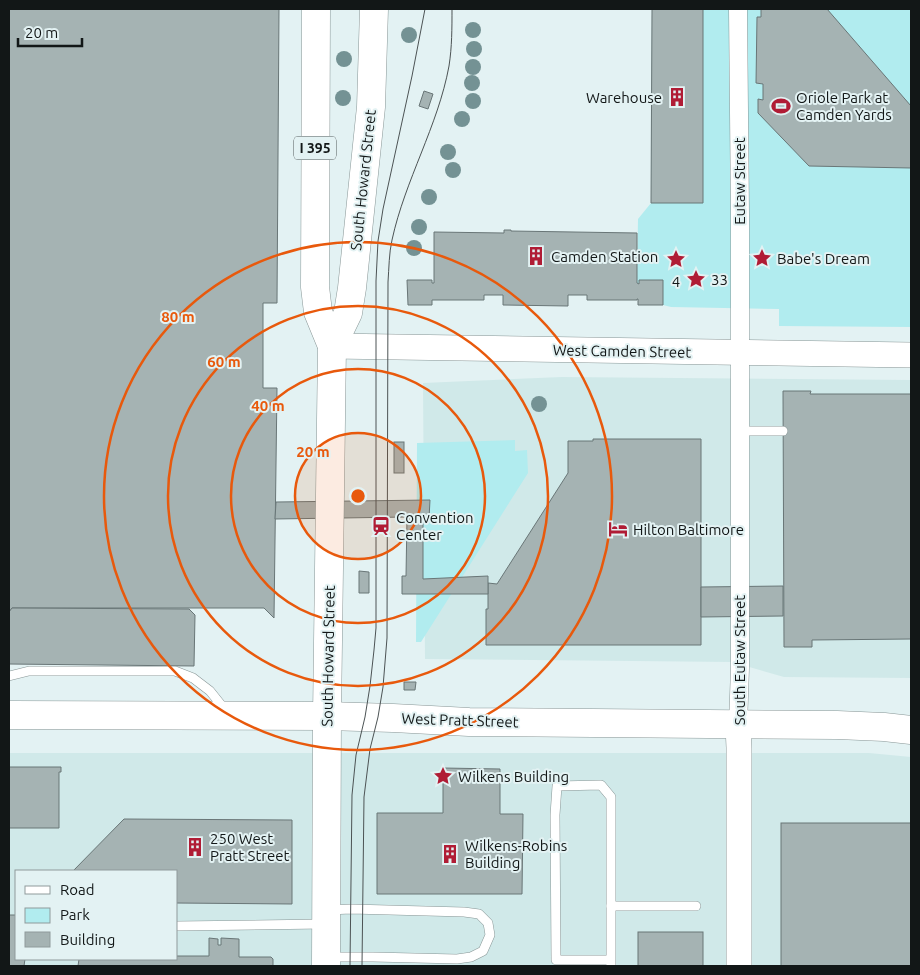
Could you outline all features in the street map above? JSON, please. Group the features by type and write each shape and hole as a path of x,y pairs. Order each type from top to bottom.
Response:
{"main road":[{"name":"South Howard Street","path":"316,9 315,287 318,312 332,346 326,962"},
{"name":"South Howard Street","path":"332,346 348,313 352,288 371,107 374,9"},
{"name":"West Pratt Street","path":"9,715 327,716 469,722 837,725 911,730"}],"street":[{"name":"Eutaw Street","path":"738,9 739,353"},
{"name":"West Camden Street","path":"332,346 911,356"},
{"name":"South Eutaw Street","path":"739,353 739,966"}],"lane":[{"path":"739,430 783,431"},
{"path":"9,676 29,671 176,671 193,678 210,691 229,716"},
{"path":"600,785 611,797 611,963 556,960 555,815 558,786 600,785"},
{"path":"612,906 696,906"},
{"path":"178,926 327,917 351,909 464,912 479,914 488,923 490,935 483,951 471,957 457,959 373,956 326,962"}],"shaded area":[{"path":"562,377 911,380 911,678 784,677 732,662 425,659 423,383"},
{"path":"9,753 869,753 911,757 911,966 9,966"}],"green space":[{"name":"Oriole Park at Camden Yards","path":"652,9 911,9 911,327 779,326 779,309 671,307 663,305 663,280 639,280 639,284 637,283 638,219 651,203"},
{"path":"515,440 515,451 527,450 528,473 421,642 416,642 417,443"}],"building":[{"path":"9,9 279,9 277,303 263,303 263,388 277,388 274,618 264,608 12,608 9,612"},
{"name":"Warehouse","path":"652,9 703,9 703,203 651,203"},
{"path":"761,9 827,9 911,106 911,168 809,166 758,113 758,99 763,100 763,84 756,83 757,17 761,17"},
{"path":"424,91 433,94 428,109 419,106"},
{"name":"Camden Station","path":"504,230 637,233 637,283 639,284 639,280 663,280 663,305 638,305 638,299 587,300 587,295 568,295 568,306 503,305 503,295 484,295 484,300 432,300 432,305 408,305 407,280 432,280 432,283 434,283 434,232 504,233"},
{"path":"783,391 811,391 810,394 911,394 911,639 812,640 812,647 784,647"},
{"path":"593,439 701,439 701,645 486,645 488,583 497,584 568,473 568,441 593,441"},
{"path":"394,442 404,442 404,473 394,473"},
{"path":"430,500 429,519 423,519 423,579 488,576 488,594 402,594 402,576 406,576 407,517 275,519 276,502"},
{"path":"359,571 369,572 369,593 359,593"},
{"path":"783,586 783,616 701,617 701,587"},
{"path":"12,608 189,609 195,615 194,666 9,664 9,612"},
{"path":"404,682 416,682 415,690 404,690"},
{"path":"9,767 61,767 61,772 59,772 59,828 9,828"},
{"name":"Wilkens-Robins Building","path":"443,768 500,769 500,814 523,814 522,894 377,894 377,813 443,813"},
{"name":"250 West Pratt Street","path":"124,819 292,820 292,904 178,903 178,870 74,870"},
{"path":"781,823 911,823 911,966 781,966"},
{"path":"9,915 15,915 15,960 25,960 24,966 9,966"},
{"path":"638,932 703,932 703,966 638,966"},
{"path":"209,938 218,939 218,945 221,945 221,938 239,939 239,957 271,957 273,959 273,966 78,966 79,960 178,960 178,956 209,956"}],"tram line":[{"path":"350,966 352,795 356,755 370,686 376,628 376,281 378,241 425,9"},
{"path":"362,966 364,797 370,749 383,687 387,638 388,282 390,255 392,240 405,196 430,132 444,88 451,52 452,9"}],"place":[{"name":"Warehouse","path":"677,97"},
{"name":"Oriole Park at Camden Yards","path":"781,106"},
{"name":"Camden Station","path":"536,256"},
{"name":"Babe's Dream","path":"762,258"},
{"name":"4","path":"676,259"},
{"name":"33","path":"696,279"},
{"name":"Convention Center","path":"381,526"},
{"name":"Hilton Baltimore","path":"618,529"},
{"name":"Wilkens Building","path":"443,776"},
{"name":"250 West Pratt Street","path":"195,847"},
{"name":"Wilkens-Robins Building","path":"450,854"}]}
